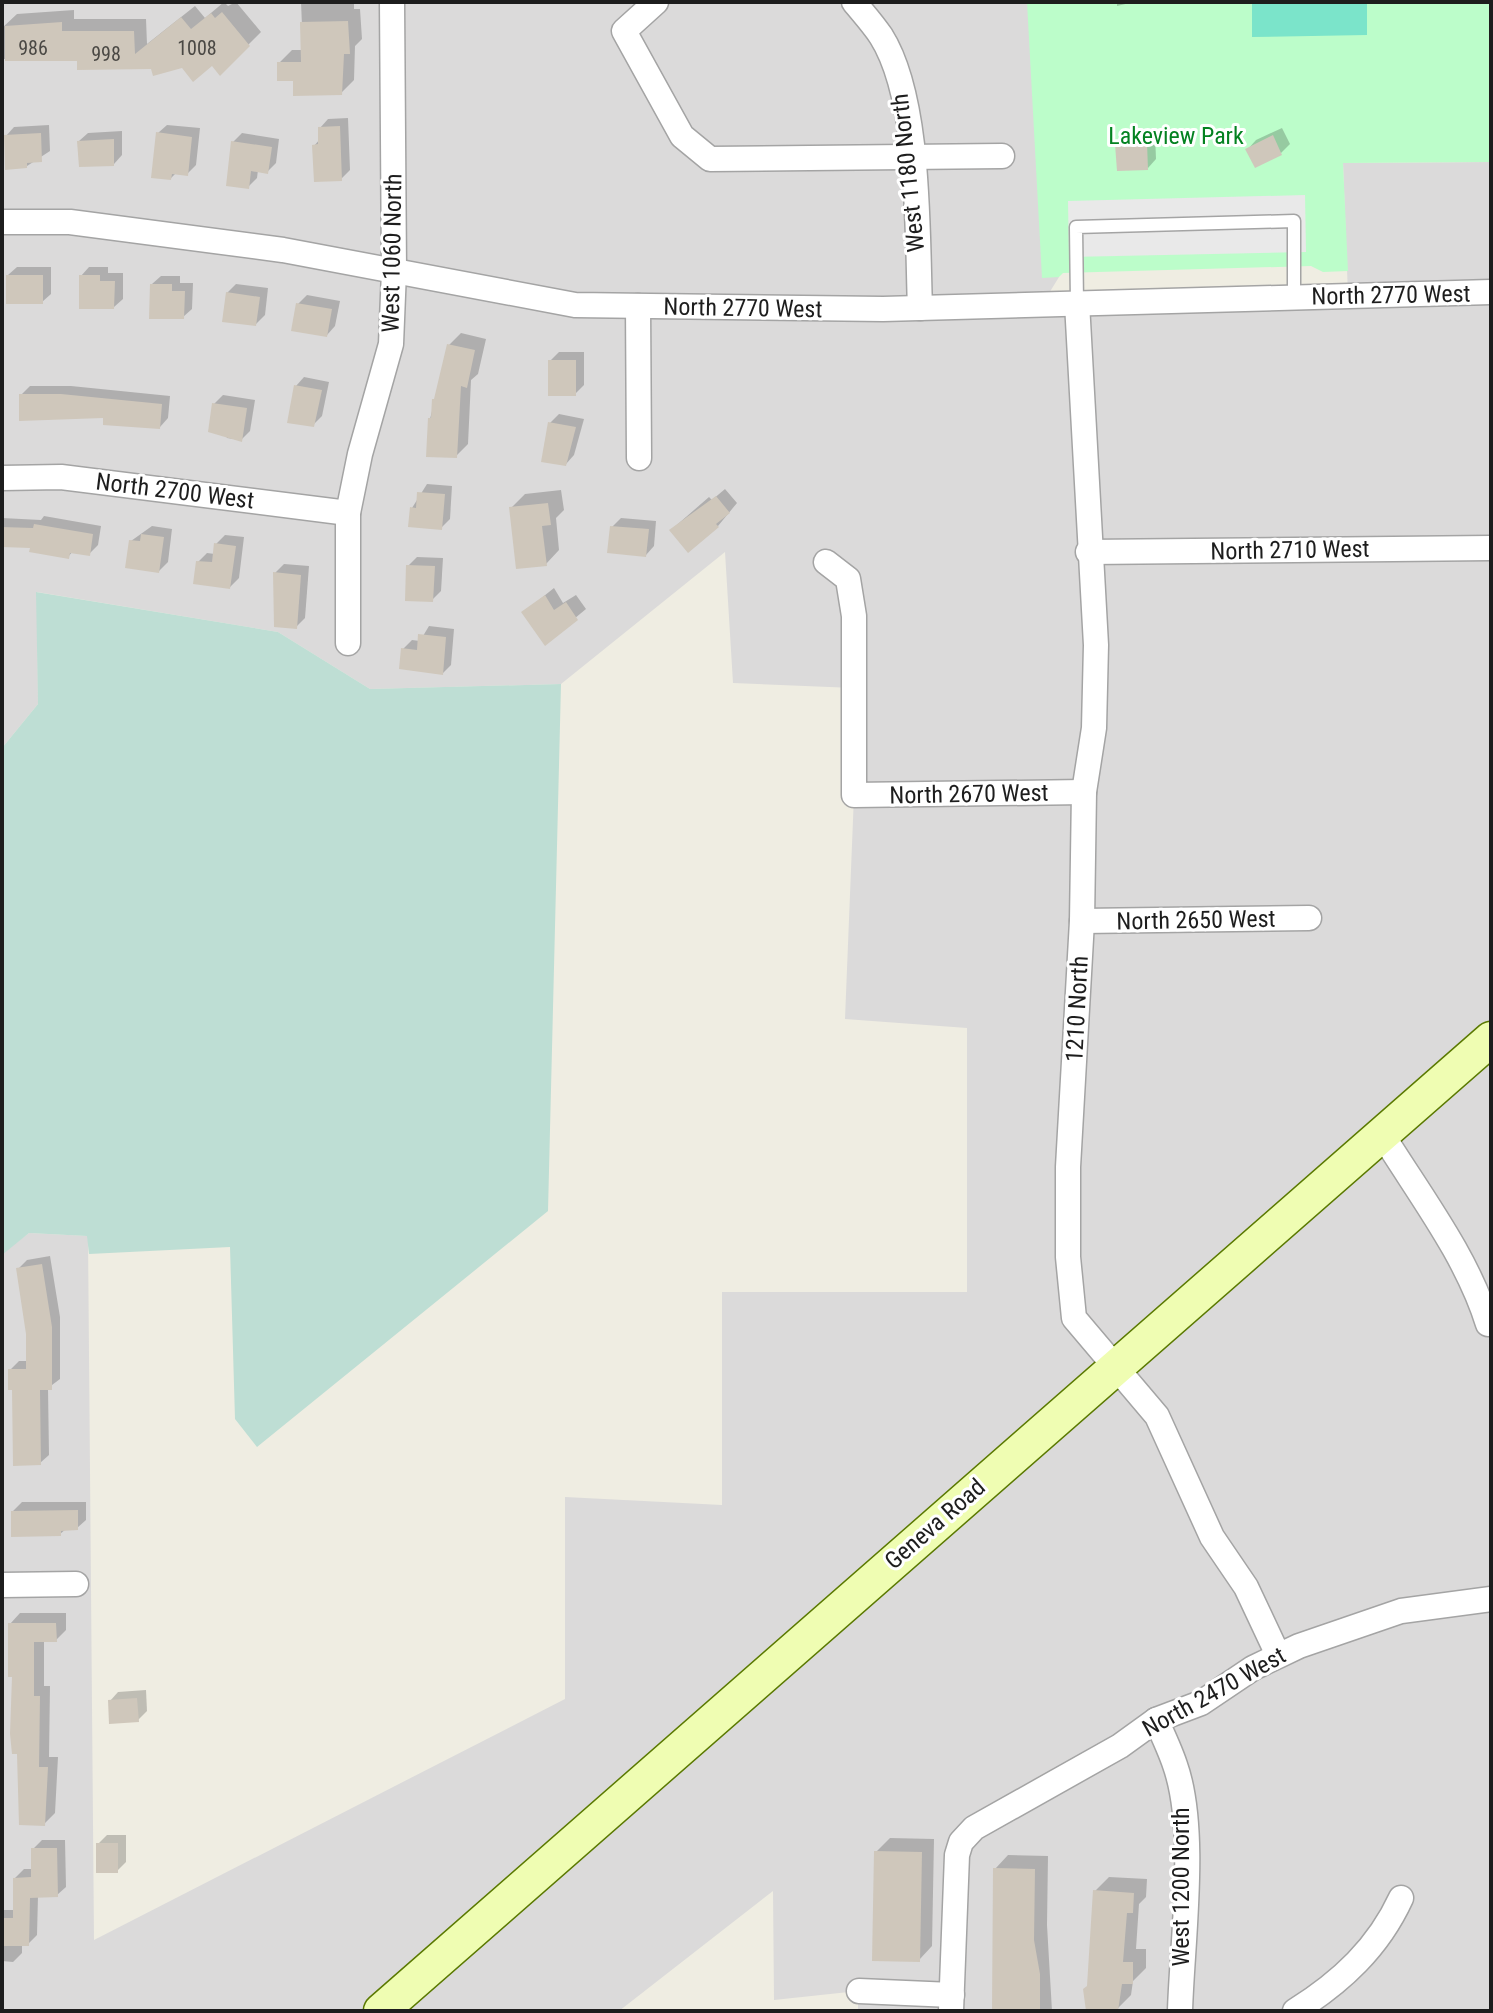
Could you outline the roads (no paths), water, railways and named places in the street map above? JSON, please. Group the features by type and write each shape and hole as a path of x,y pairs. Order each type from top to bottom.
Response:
{"main road":[{"name":"Geneva Road","path":"381,2011 1491,1039"}],"street":[{"name":"West 1060 North","path":"348,643 348,513 360,454 391,344 394,271 392,2"},
{"path":"656,2 624,31 682,136 710,159 1002,156"},
{"name":"West 1180 North","path":"854,2 882,37 896,71 912,159 920,308"},
{"name":"North 2770 West","path":"2,222 70,222 283,250 575,305 920,308 1491,292"},
{"name":"1210 North","path":"1077,303 1088,552 1096,645 1094,728 1084,792 1082,921 1068,1167 1068,1257 1074,1318 1157,1416 1212,1537 1246,1587 1278,1655"},
{"path":"638,306 639,458"},
{"name":"North 2700 West","path":"2,478 61,477 348,513"},
{"name":"North 2710 West","path":"1088,552 1491,548"},
{"name":"North 2670 West","path":"826,562 848,579 854,616 854,795 1084,792"},
{"name":"North 2650 West","path":"1082,921 1309,918"},
{"path":"1382,1134 1460,1262 1481,1302 1488,1324"},
{"path":"2,1585 76,1584"},
{"name":"North 2470 West","path":"952,2003 957,1855 961,1842 974,1828 1120,1746 1156,1720 1201,1703 1278,1655 1355,1624 1401,1611 1491,1599"},
{"name":"West 1200 North","path":"1156,1720 1176,1767 1183,1801 1185,1852 1180,2011"},
{"path":"1295,2011 1355,1967 1388,1928 1401,1898"},
{"path":"859,1991 952,2003"}],"lane":[{"path":"1077,303 1076,227 1294,221 1294,298"}],"park label":[{"name":"Lakeview Park","path":"1176,136"}]}
